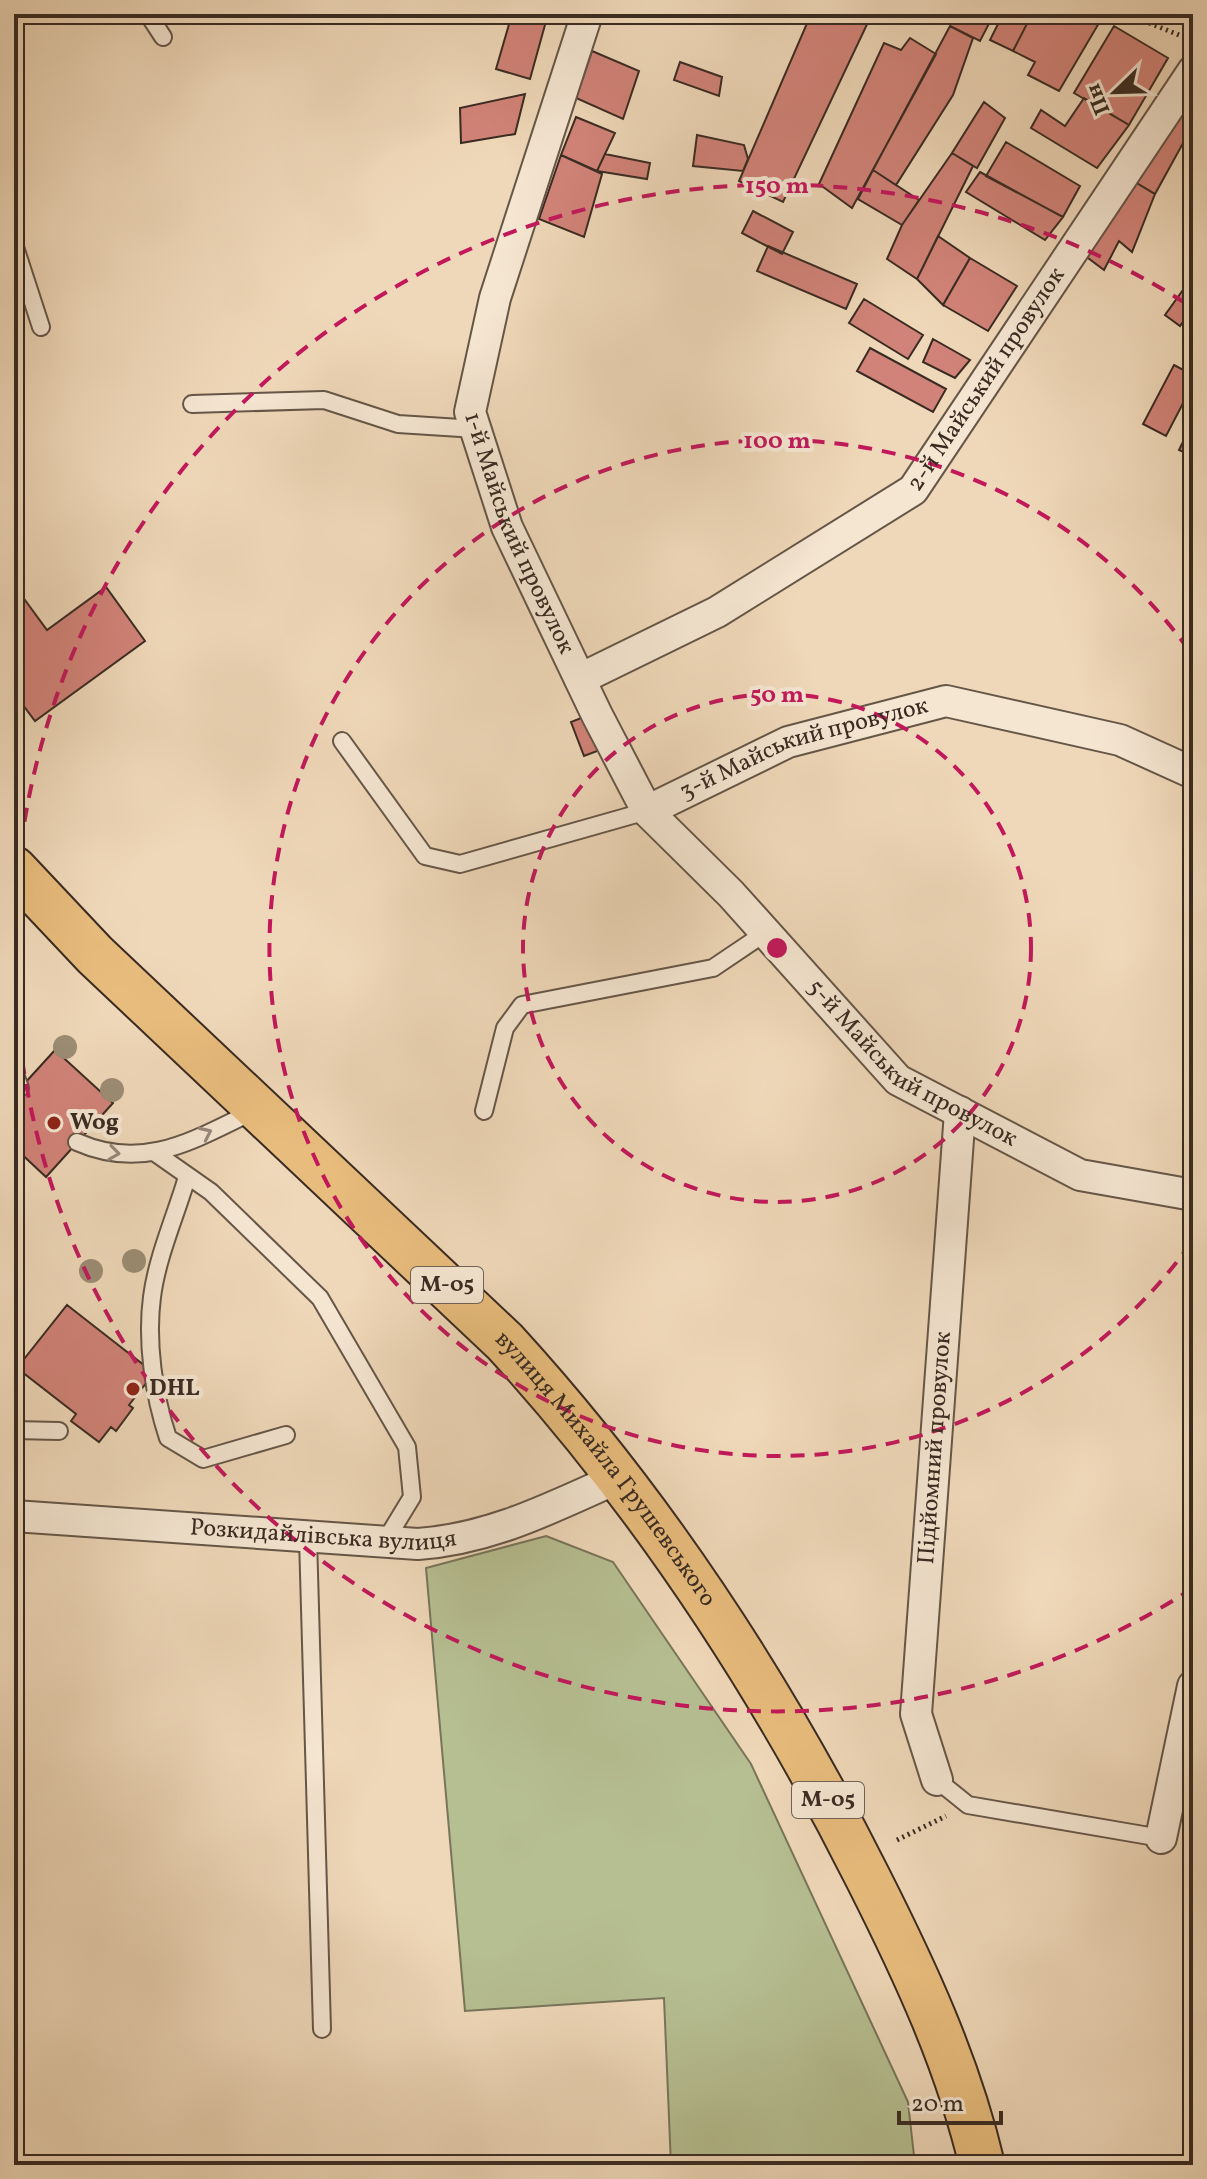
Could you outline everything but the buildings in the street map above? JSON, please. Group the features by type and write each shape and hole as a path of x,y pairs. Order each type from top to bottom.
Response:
{"main road":[{"name":"вулиця Михайла Грушевського","path":"14,869 95,955 505,1342 564,1407 620,1477 708,1598 762,1682 813,1772 895,1931 940,2030 964,2097 980,2159"}],"street":[{"name":"1-й Майський провулок","path":"587,14 495,298 470,412 507,527 647,811"},
{"name":"2-й Майський провулок","path":"580,679 717,612 913,490 1193,71"},
{"name":"3-й Майський провулок","path":"647,811 788,742 946,701 1120,740 1193,773"},
{"name":"5-й Майський провулок","path":"647,811 765,933 898,1080 1080,1175 1193,1195"},
{"name":"Підйомний провулок","path":"937,1780 916,1714 960,1112"},
{"name":"Розкидайлівська вулиця","path":"14,1516 384,1543 445,1542 483,1534 620,1477"},
{"path":"1161,1838 1193,1686"}],"lane":[{"path":"148,14 163,37"},
{"path":"14,244 41,327"},
{"path":"192,404 324,400 398,424 476,429"},
{"path":"342,741 425,856 460,864 647,811"},
{"path":"484,1111 505,1028 522,1005 713,968 765,933"},
{"path":"77,1142 123,1156 172,1149 257,1109"},
{"path":"154,1152 211,1192 320,1298 407,1447 412,1497 384,1543"},
{"path":"187,1177 152,1295 151,1341 160,1413 168,1438 203,1459 286,1435"},
{"path":"14,1430 59,1431"},
{"path":"308,1538 322,2029"},
{"path":"937,1780 968,1805 1161,1838"}],"path":[{"path":"1127,14 1193,41"},
{"path":"897,1840 968,1805"}],"green space":[{"path":"546,1536 613,1562 751,1764 908,2102 915,2165 671,2165 664,1998 465,2011 426,1568"}],"place":[{"name":"Wog","path":"54,1123"},
{"name":"DHL","path":"133,1389"}]}
